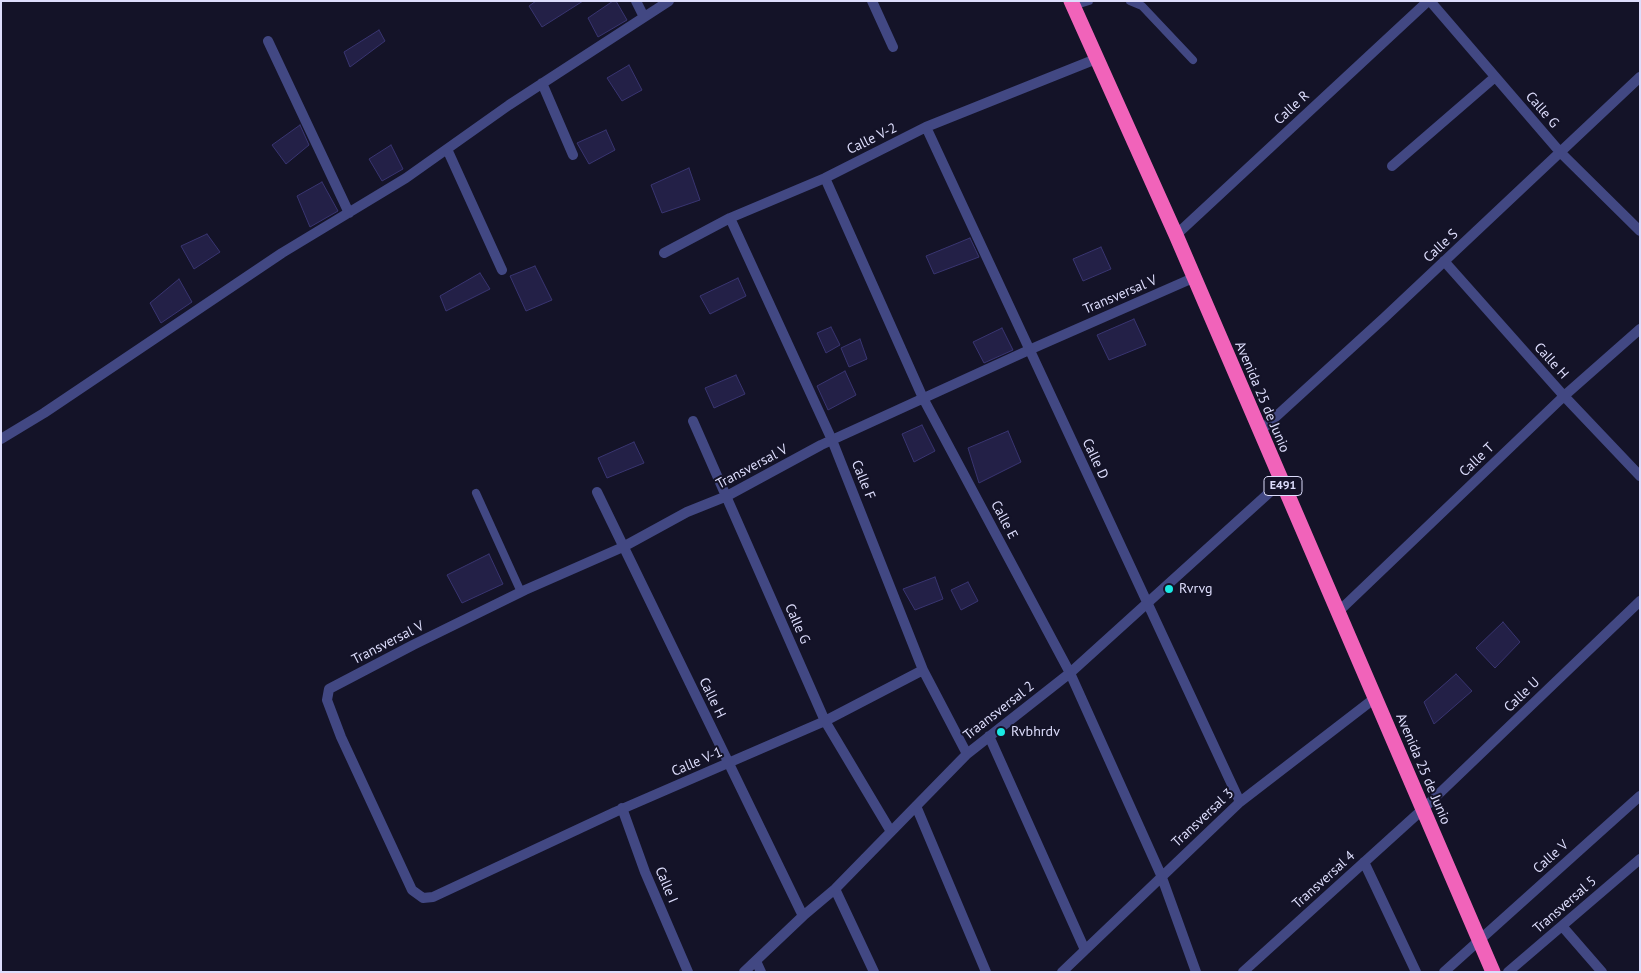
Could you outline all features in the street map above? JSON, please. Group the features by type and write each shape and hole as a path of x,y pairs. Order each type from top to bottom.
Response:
{"highway":[{"name":"Avenida 25 de Junio","path":"1072,4 1176,235 1259,432 1493,972"}],"street":[{"path":"636,1 644,17"},
{"path":"1,439 44,414 282,253 406,178 542,83 669,1"},
{"path":"872,1 893,47"},
{"name":"Calle G","path":"1429,1 1560,152 1640,231"},
{"name":"Calle R","path":"1176,235 1429,1"},
{"path":"268,41 349,213"},
{"name":"Calle V-2","path":"664,253 730,218 824,178 926,128 1096,59"},
{"path":"1392,166 1495,77"},
{"name":"Calle S","path":"1259,432 1640,77"},
{"path":"542,83 573,155"},
{"name":"Calle D","path":"926,128 1240,802"},
{"path":"447,148 502,270"},
{"name":"Calle E","path":"824,178 923,398 1070,673 1161,875 1196,972"},
{"name":"Calle F","path":"730,218 832,440 923,670 967,754"},
{"name":"Calle H","path":"1444,261 1564,396 1640,476"},
{"name":"Transversal V","path":"328,689 413,644 521,592 622,547 687,512 727,496 832,440 1193,278"},
{"name":"Calle T","path":"1337,613 1564,396 1640,329"},
{"name":"Calle G","path":"692,421 727,496 825,721 890,830"},
{"name":"Traansversal 2","path":"744,972 803,916 835,889 890,830 967,754 1070,673 1281,482"},
{"name":"Calle H","path":"597,492 622,547 803,916"},
{"name":"Calle U","path":"1423,809 1640,602"},
{"name":"Calle V-1","path":"328,689 327,700 341,737 412,890 423,898 433,896 622,808 729,764 825,721 923,670"},
{"name":"Transversal 3","path":"1062,972 1161,875 1240,802 1375,698"},
{"path":"990,736 1085,950"},
{"name":"Calle V","path":"1480,939 1640,796"},
{"path":"916,806 986,972"},
{"name":"Calle I","path":"622,808 645,872 688,972"},
{"name":"Transversal 4","path":"1243,972 1423,809"},
{"name":"Transversal 5","path":"1508,972 1640,858"},
{"path":"1364,862 1416,972"},
{"path":"835,889 874,972"},
{"path":"1562,926 1602,972"},
{"path":"1444,972 1480,939"},
{"path":"756,961 760,972"}],"lane":[{"path":"1072,4 1088,1"},
{"path":"1130,1 1142,6 1193,60"},
{"path":"476,493 521,592"}],"building":[{"path":"536,1 583,1 542,27 529,6"},
{"path":"613,1 616,1 627,20 598,37 588,18"},
{"path":"379,30 385,41 350,67 344,52"},
{"path":"629,65 642,90 622,101 607,78"},
{"path":"300,125 309,145 286,164 272,145"},
{"path":"606,130 615,150 589,164 577,143"},
{"path":"391,145 403,169 382,181 369,159"},
{"path":"689,168 700,200 662,213 651,185"},
{"path":"322,182 338,211 310,227 297,196"},
{"path":"207,234 220,252 194,269 181,246"},
{"path":"970,238 979,257 934,274 926,256"},
{"path":"1101,247 1111,269 1083,281 1073,259"},
{"path":"535,266 552,300 526,311 510,276"},
{"path":"480,273 490,289 446,311 440,296"},
{"path":"738,278 746,296 710,314 700,296"},
{"path":"179,279 192,302 161,323 150,303"},
{"path":"1134,319 1146,345 1109,360 1097,335"},
{"path":"831,327 840,345 826,353 817,333"},
{"path":"1002,328 1013,350 984,363 973,342"},
{"path":"860,339 867,359 849,367 841,348"},
{"path":"845,371 856,395 828,410 817,386"},
{"path":"736,375 745,394 714,408 705,388"},
{"path":"922,425 935,451 914,462 902,434"},
{"path":"1008,431 1021,462 979,483 968,448"},
{"path":"634,442 644,463 607,478 598,458"},
{"path":"489,554 503,584 462,603 447,575"},
{"path":"935,577 943,599 915,610 903,589"},
{"path":"968,582 978,601 961,610 951,590"},
{"path":"1503,622 1520,642 1495,668 1476,648"},
{"path":"1456,674 1472,691 1434,724 1424,702"}],"place":[{"name":"Rvrvg","path":"1169,589"},
{"name":"Rvbhrdv","path":"1001,732"}]}
